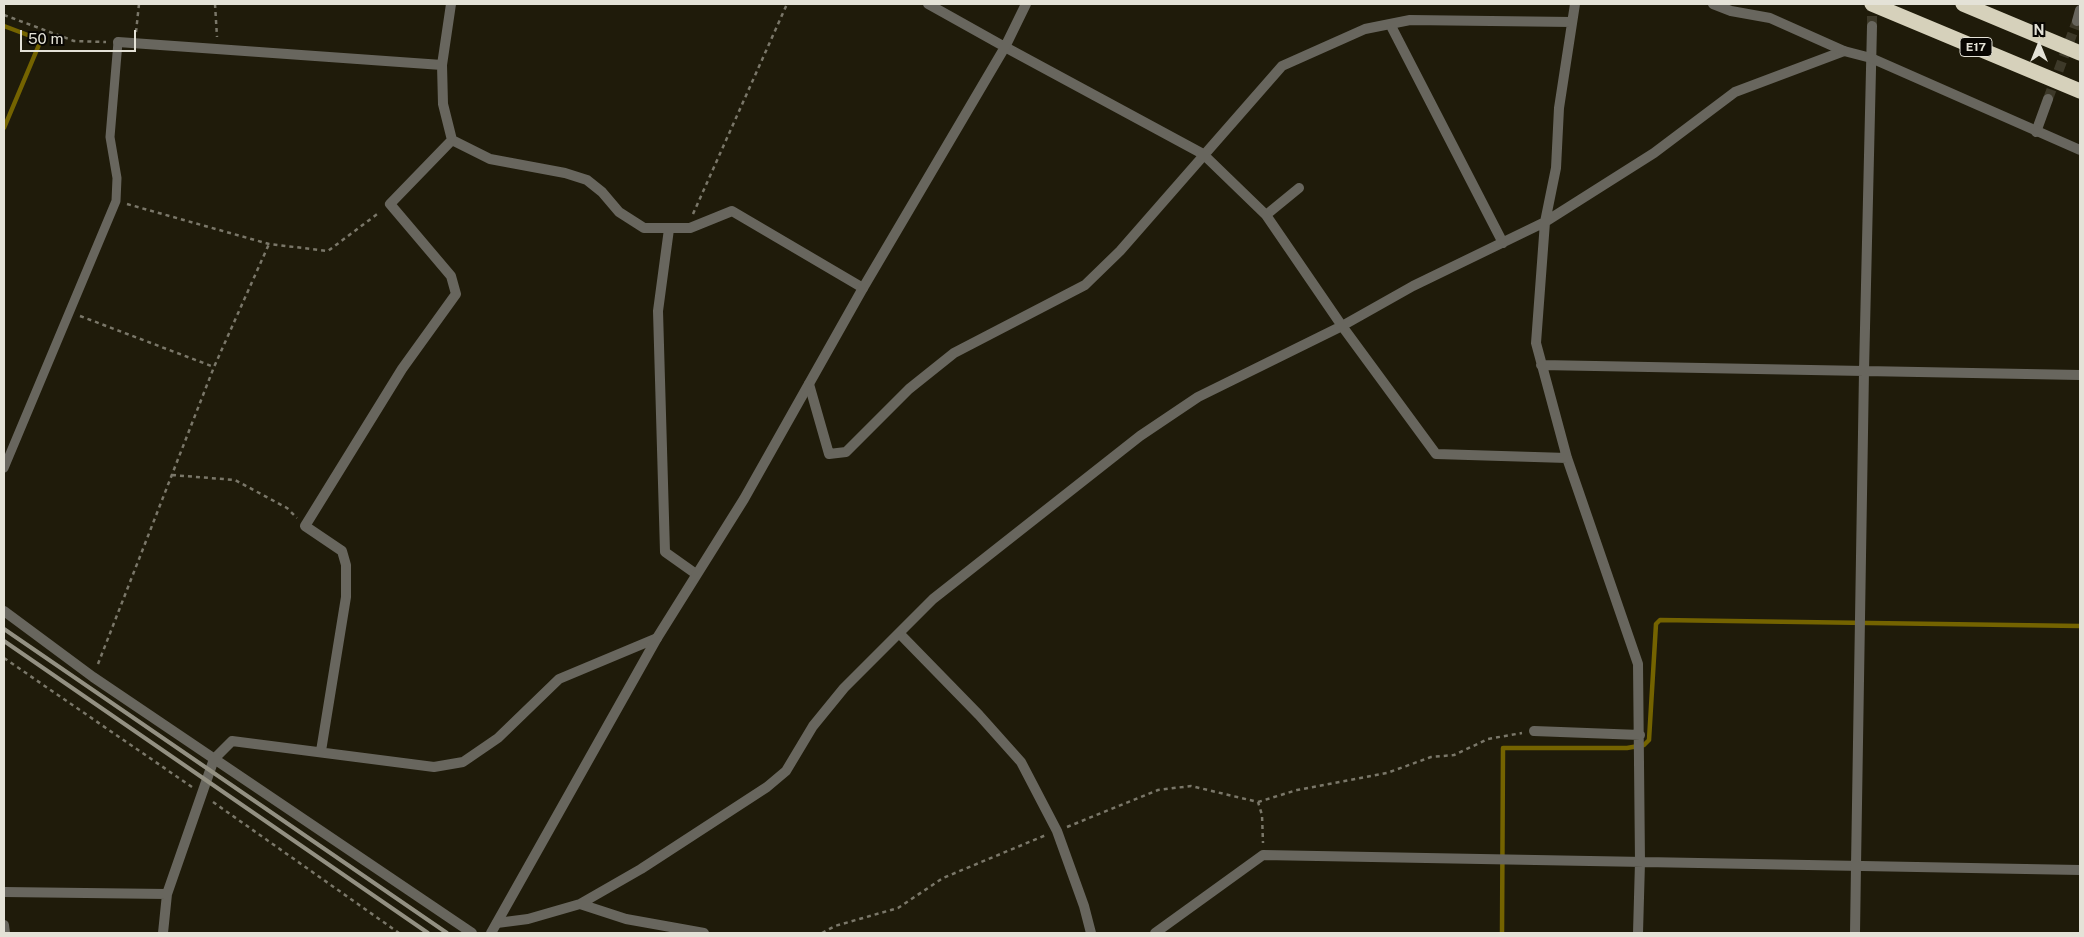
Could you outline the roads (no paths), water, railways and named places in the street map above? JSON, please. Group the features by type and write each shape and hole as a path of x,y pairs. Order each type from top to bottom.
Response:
{"highway":[{"name":"E17","path":"1872,4 2080,91"},
{"name":"E17","path":"1963,4 2080,53"}],"street":[{"path":"451,4 442,65 443,104 452,140 490,160 565,173 587,180 602,192 619,212 644,228 690,228 732,212 863,288"},
{"path":"928,4 1204,154 1266,214 1342,326 1436,454 1567,458"},
{"path":"491,933 657,638 744,499 863,288 1005,47 1026,4"},
{"path":"1575,4 1559,108 1556,168 1545,222 1536,343 1567,458 1638,664 1640,735 1638,933"},
{"path":"1714,4 1731,11 1770,18 1844,51 1870,58 2080,150"},
{"path":"2076,21 2080,10"},
{"path":"809,384 829,454 846,452 909,389 954,353 1085,285 1120,251 1282,66 1366,28 1410,20 1572,22"},
{"path":"1390,24 1503,243"},
{"path":"1855,933 1864,371 1872,26"},
{"path":"118,42 442,65"},
{"path":"497,923 528,919 580,904 641,869 767,787 786,771 813,726 844,688 932,599 1140,436 1198,397 1342,326 1413,286 1545,222 1654,153 1735,92 1844,51"},
{"path":"2036,132 2048,99"},
{"path":"321,751 346,598 346,565 342,551 304,526 402,369 456,294 451,276 390,204 452,140"},
{"path":"1266,214 1300,188"},
{"path":"669,228 658,311 664,552 696,574"},
{"path":"1541,365 2080,375"},
{"path":"4,611 94,677 472,933"},
{"path":"899,633 979,715 1020,762 1057,831 1084,906 1091,933"},
{"path":"163,933 167,894 214,759 232,741 321,751 434,768 463,762 498,738 559,679 657,638"},
{"path":"1534,731 1640,735"},
{"path":"1155,933 1263,855 2080,870"},
{"path":"4,892 167,894"},
{"path":"580,904 626,919 704,933"},
{"path":"4,925 5,933"}],"lane":[{"path":"4,468 116,201 117,178 110,132 118,42"}],"waterway":[{"path":"4,26 41,40 4,128"},
{"path":"1502,933 1503,748 1627,748 1644,745 1649,740 1656,624 1660,620 2080,626"}],"tunnel":[{"path":"1872,4 1872,26"},
{"path":"2048,99 2077,21"}],"railway":[{"path":"4,629 447,933"},
{"path":"4,641 428,933"}]}
